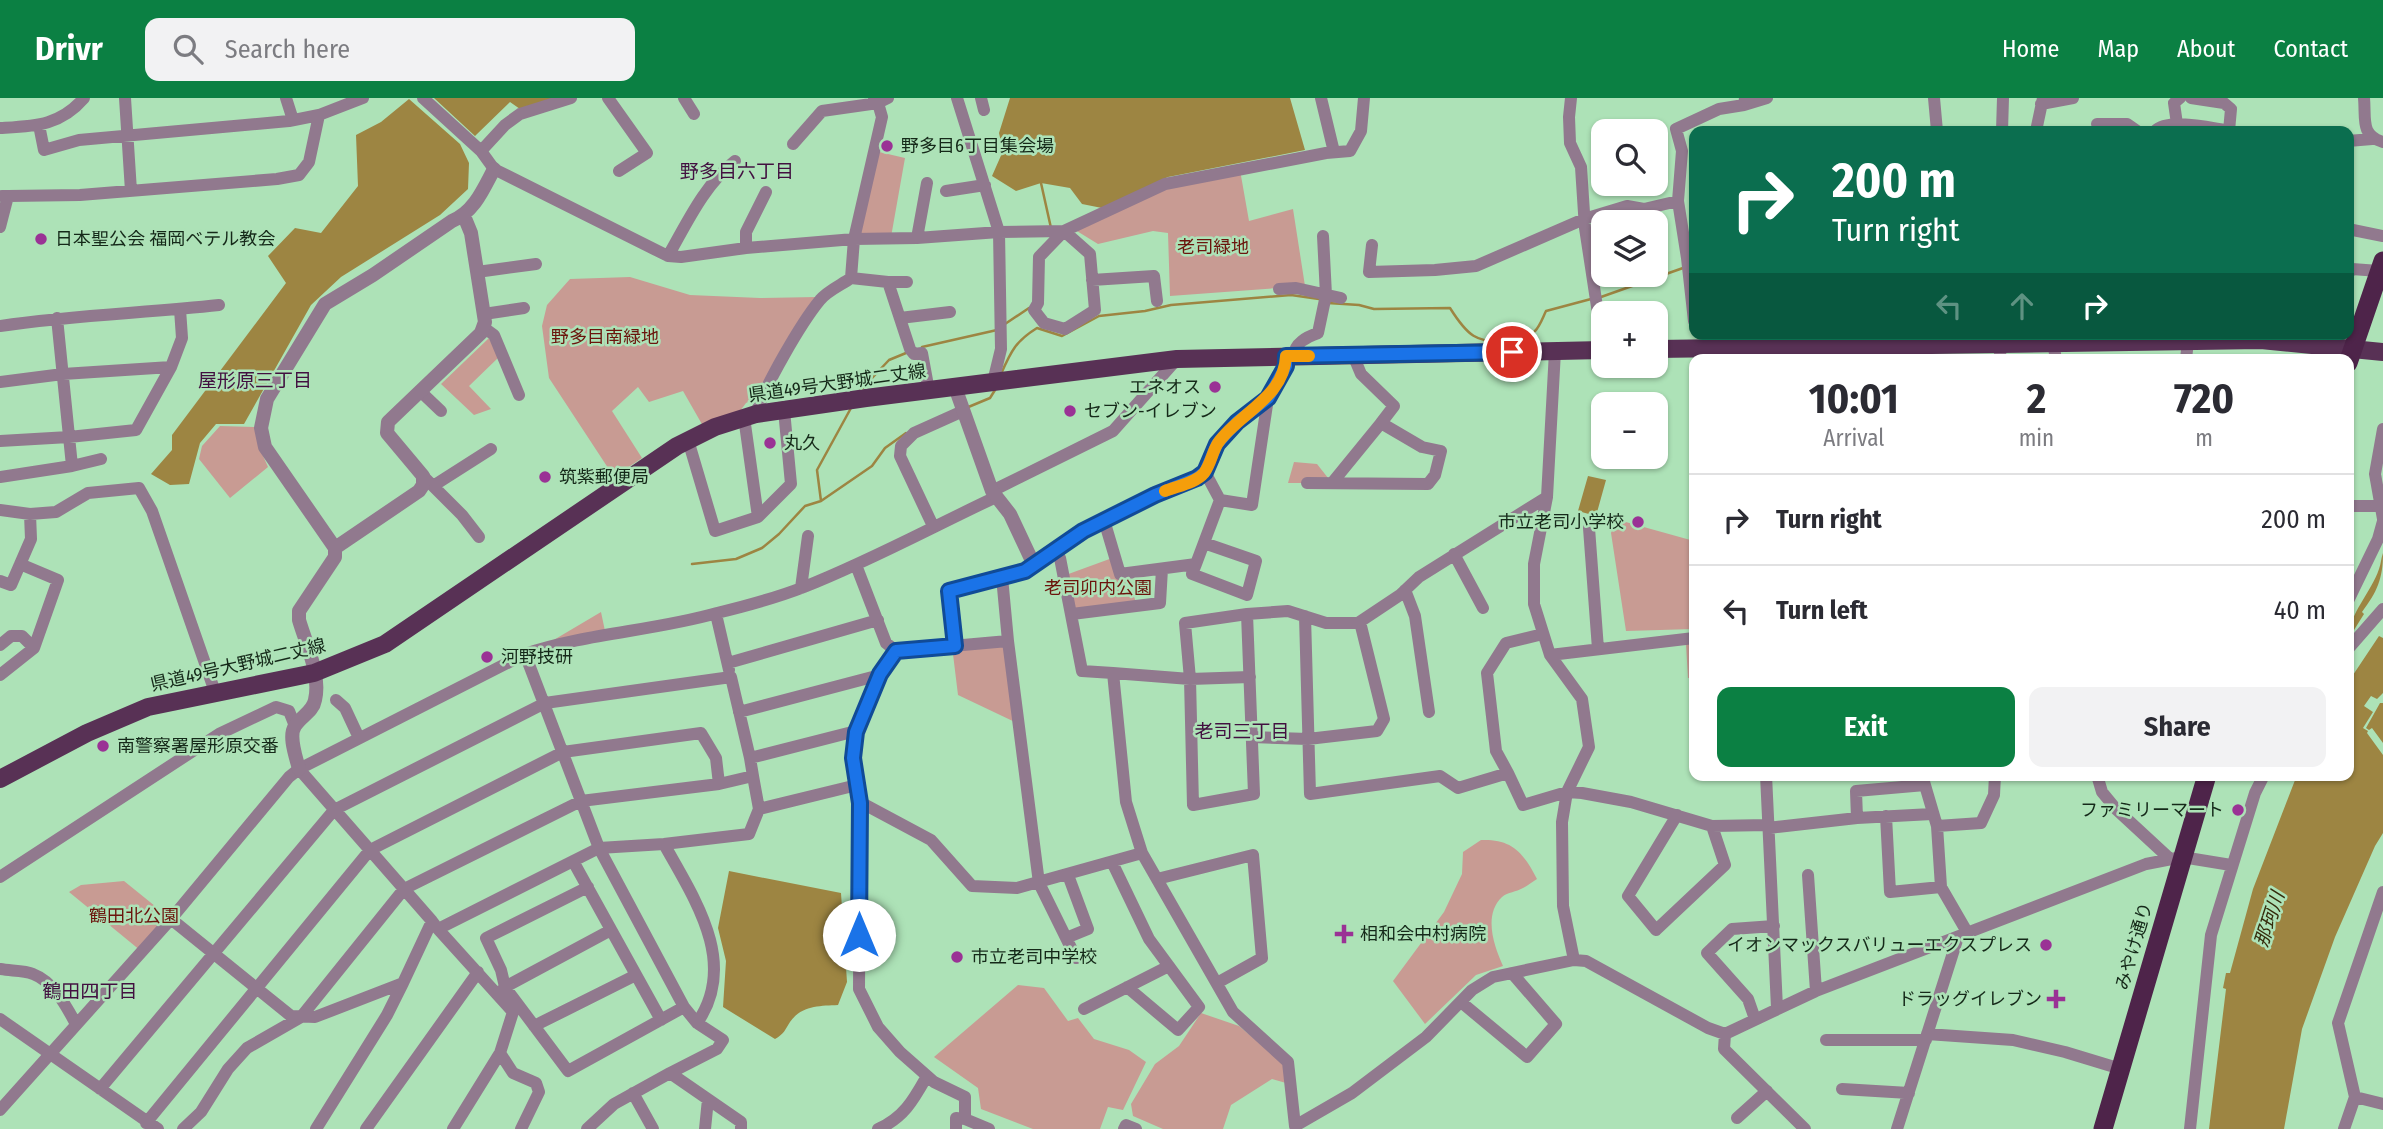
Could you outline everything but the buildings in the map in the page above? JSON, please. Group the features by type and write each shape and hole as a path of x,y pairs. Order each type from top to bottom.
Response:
{"highway":[{"path":"2351,354 2381,266"},
{"name":"みやけ通り","path":"2103,1129 2175,858 2205,781"}],"main road":[{"path":"1668,347 1696,341 1745,353 1789,340 1817,352 1928,340"},
{"path":"1939,340 1959,351 2001,351 2054,345 2183,344 2229,340"},
{"path":"2278,340 2346,354"},
{"name":"県道49号大野城二丈線","path":"0,779 87,733 137,711 215,692 314,673 385,645 688,440 715,427 750,416 929,391 959,401 999,381 1177,359 1591,349"},
{"path":"2354,355 2383,352"}],"street":[{"path":"0,128 39,125 67,115 84,98"},
{"path":"125,98 131,191"},
{"path":"286,98 293,120"},
{"path":"39,125 44,150 79,140 127,134 293,120 319,115 363,98"},
{"path":"423,98 481,151 494,169 668,256 681,257 746,248 854,239 1064,231 1165,184 1350,151 1361,131 1364,98"},
{"path":"481,151 505,125 520,114 571,98"},
{"path":"608,98 647,153 619,172"},
{"path":"684,98 694,114"},
{"path":"819,98 822,111"},
{"path":"957,98 999,232 999,381"},
{"path":"1321,98 1334,152"},
{"path":"1571,98 1570,143 1581,167 1584,219 1595,301"},
{"path":"1689,261 1678,201 1682,151 1676,129 1719,109 1767,98"},
{"path":"1934,98 1937,126"},
{"path":"2002,126 2003,98"},
{"path":"2037,126 2042,101 2073,98"},
{"path":"2177,124 2174,103 2180,98"},
{"path":"2190,98 2224,103 2231,109 2230,126"},
{"path":"2364,98 2368,134 2378,140"},
{"path":"793,144 822,111 880,100 882,117 854,239 851,278"},
{"path":"0,227 4,196 79,195 277,179 299,174 309,162 319,115"},
{"path":"2096,124 2130,126"},
{"path":"2160,126 2192,126"},
{"path":"2354,141 2378,140"},
{"path":"668,256 709,187 734,162"},
{"path":"494,169 480,196 464,216 452,221 325,304 267,399 261,428 265,447 335,548 335,557 299,611 317,690 315,704 295,726 292,734 299,769 435,925 534,1027 568,1071 684,1007"},
{"path":"916,237 927,183"},
{"path":"946,191 985,185"},
{"path":"746,248 746,232 766,192"},
{"path":"1372,244 1369,272 1476,266 1584,219 1627,206 1644,209 1678,201"},
{"path":"464,216 471,233 477,272 484,321 481,332 388,422 387,433 479,537"},
{"path":"2354,230 2383,236"},
{"path":"1064,231 1090,254 1095,310 1065,329 1044,323 1034,310 1038,303 1039,257 1064,231"},
{"path":"1220,500 1252,505 1268,398 1297,345 1318,333 1325,300 1323,236"},
{"path":"477,272 537,264"},
{"path":"2354,269 2381,266"},
{"path":"1092,280 1154,276 1157,301"},
{"path":"758,517 750,416 821,298 851,278 907,282"},
{"path":"888,282 912,351 922,353 929,391"},
{"path":"1279,289 1296,288 1325,300 1340,298"},
{"path":"0,326 57,318 116,316 219,305"},
{"path":"484,321 524,308"},
{"path":"0,441 136,430 171,367 183,338 180,309"},
{"path":"900,318 950,312"},
{"path":"57,318 72,466"},
{"path":"484,321 494,335 519,395"},
{"path":"1555,351 1547,497 1534,564 1534,604 1550,655 1582,699 1589,747 1567,792 1562,822 1563,906 1574,960"},
{"path":"1332,483 1394,406 1361,374 1353,355"},
{"path":"0,1110 171,919 289,777 299,769 525,654 552,644 716,614 801,588 856,565 1114,432 1177,359"},
{"path":"0,382 63,374 171,367"},
{"path":"420,391 441,411"},
{"path":"955,646 949,591 1025,571 1083,531 1155,495 1197,478 1205,472 1217,444 1237,422 1268,398"},
{"path":"933,526 900,456 901,446 959,401 994,494 1010,514 1033,564"},
{"path":"688,440 715,531 758,517 791,484 784,410"},
{"path":"1307,483 1428,484 1435,475 1441,451 1422,447 1381,423"},
{"path":"2354,589 2378,539 2383,520 2375,474 2383,429"},
{"path":"335,548 419,491 428,481 491,449"},
{"path":"0,477 101,459"},
{"path":"1204,543 1256,561 1247,595 1192,574 1220,500 1205,472"},
{"path":"0,510 30,514 56,512 88,493 138,488 152,511 215,692"},
{"path":"1247,614 1254,794 1194,805 1190,679 1185,623 1247,614 1288,611 1326,623 1360,622 1419,577 1547,497"},
{"path":"2354,506 2381,506"},
{"path":"0,581 11,585 31,539 30,514"},
{"path":"1104,520 1120,574 1196,564"},
{"path":"1589,528 1598,649"},
{"path":"801,588 808,536"},
{"path":"1054,552 1059,558 1082,671 1190,679 1250,677"},
{"path":"1454,554 1483,608"},
{"path":"0,675 34,648 58,580 20,564"},
{"path":"856,565 886,643 896,651 1009,641"},
{"path":"1072,614 1160,603 1162,569"},
{"path":"1002,577 1039,883 1076,958"},
{"path":"1405,590 1415,615 1429,712"},
{"path":"2354,642 2383,609"},
{"path":"316,1129 387,1014 435,925 599,848 749,834 759,809 750,758 716,614"},
{"path":"1305,617 1310,794 1440,776 1458,788 1508,773"},
{"path":"728,663 878,620"},
{"path":"1252,737 1308,739 1377,731 1384,719 1360,622"},
{"path":"1543,634 1506,643 1487,673 1496,751 1523,805 1567,792 1631,802 1712,826 1768,826 1886,816 1981,823 1994,795 1995,781"},
{"path":"0,645 11,636 23,636 34,648"},
{"path":"1550,655 1689,639"},
{"path":"896,651 880,674 856,732 853,758 860,803 859,989 878,1027 901,1052 927,1076 965,1097 960,1124 983,1128"},
{"path":"525,654 599,848 684,1007 697,1023 723,1040 717,1049 614,1104 590,1128"},
{"path":"1113,673 1126,802 1142,853 1233,1012 1288,1062 1293,1128 1363,1084 1426,1037 1472,990 1493,977 1574,960 1586,961 1708,1028 1725,1034 1816,991 2146,864 2175,858 2231,865"},
{"path":"739,712 880,674"},
{"path":"100,1089 334,810 545,703 731,677"},
{"path":"335,700 345,708 359,738"},
{"path":"0,877 219,734 276,707 289,711 295,726"},
{"path":"750,758 856,732"},
{"path":"0,1018 151,1125 256,988 370,850 563,752 701,733 716,758 719,784"},
{"path":"183,1129 201,1112 229,1069 247,1048 301,1017 404,889 581,801 719,784 753,776"},
{"path":"1766,781 1777,1008"},
{"path":"1857,818 1856,791 1918,781"},
{"path":"1897,1129 1963,934 1941,887 1935,820 1924,781"},
{"path":"2099,781 2102,792 2116,809 2175,858"},
{"path":"2190,1129 2211,935 2231,865 2261,781"},
{"path":"759,809 857,785"},
{"path":"860,803 931,840 972,886 1017,888 1142,853"},
{"path":"1677,815 1628,895 1656,930 1725,865 1712,826"},
{"path":"1886,816 1890,892 1941,887"},
{"path":"664,844 702,914 715,958 714,985 708,1008 697,1023"},
{"path":"1157,879 1253,855 1262,958 1217,983"},
{"path":"573,861 661,1020"},
{"path":"1112,862 1149,939 1199,1007 1178,1030 1127,987"},
{"path":"1066,938 1090,934 1068,875"},
{"path":"1808,875 1816,991"},
{"path":"453,1129 500,1054 513,1012 501,990 501,970 486,938 588,887"},
{"path":"2344,1129 2355,1097 2338,1023 2383,892"},
{"path":"171,919 290,1016 316,1017 403,983"},
{"path":"1755,1018 1748,999 1707,953 1732,929 1774,926"},
{"path":"501,990 611,930"},
{"path":"1084,1009 1169,966"},
{"path":"0,969 33,974 47,983 63,999 76,1024"},
{"path":"366,1129 478,972"},
{"path":"1461,1002 1527,1057 1556,1024 1511,973"},
{"path":"534,1027 636,975"},
{"path":"1725,1034 1724,1049 1805,1129"},
{"path":"1826,1040 1926,1037 2013,1040 2121,1069"},
{"path":"500,1054 513,1073 536,1083 538,1092 522,1129"},
{"path":"670,1073 741,1122 741,1129"},
{"path":"877,1129 894,1126 927,1076"},
{"path":"1842,1089 1909,1093"},
{"path":"1737,1118 1767,1091"},
{"path":"633,1093 653,1129"},
{"path":"2355,1097 2383,1104"},
{"path":"705,1129 708,1099"},
{"path":"1124,1129 1126,1125 1136,1129"}],"green space":[{"path":"875,151 905,158 891,237 854,239"},
{"name":"老司緑地","path":"1240,170 1249,221 1293,209 1305,286 1170,296 1168,233 1153,231 1098,244 1072,228 1165,184"},
{"name":"野多目南緑地","path":"630,277 690,295 817,297 759,397 746,403 740,411 703,426 683,391 649,402 638,387 612,411 642,458 614,477 549,378 542,326 547,305 570,279"},
{"path":"489,338 499,357 469,386 491,409 474,415 441,384"},
{"path":"220,426 254,427 268,467 230,498 199,459 202,446"},
{"path":"1294,462 1317,464 1332,483 1288,483"},
{"path":"1615,519 1689,540 1689,629 1626,631 1611,533"},
{"name":"老司卯内公園","path":"1115,557 1128,573 1137,607 1072,614 1063,576"},
{"path":"601,612 605,631 552,641"},
{"path":"1008,641 1019,724 958,695 952,646"},
{"path":"1686,644 1689,644 1688,678"},
{"path":"1481,840 1501,842 1515,849 1527,861 1537,879 1502,897 1496,904 1492,931 1503,966 1476,975 1425,1024 1393,981 1444,912 1462,874 1463,852"},
{"name":"鶴田北公園","path":"124,881 171,919 141,951 69,892 81,885"},
{"path":"1018,985 1044,988 1068,1021 1078,1018 1094,1039 1129,1050 1146,1062 1123,1110 1108,1107 1100,1129 1033,1129 981,1109 978,1088 934,1057"},
{"path":"1201,1013 1239,1026 1284,1064 1286,1083 1272,1079 1231,1105 1223,1129 1163,1129 1133,1116 1131,1104 1155,1064 1179,1046"}],"water":[{"path":"434,98 554,98 520,109 510,102 475,136"},
{"path":"1010,98 1290,98 1305,150 1168,177 1102,208 1082,204 1070,188 1041,183 1016,191 992,176 1003,151 999,133"},
{"path":"409,99 460,144 469,163 468,189 440,215 341,277 311,305 244,424 216,424 200,443 189,484 170,485 151,474 172,450 172,435 286,283 268,256 295,228 321,233 358,186 356,135 381,122"},
{"path":"1588,476 1606,480 1596,516 1578,511"},
{"path":"2383,553 2378,585 2354,630 2354,616 2380,567"},
{"name":"那珂川","path":"2379,636 2383,638 2383,693 2377,699 2371,696 2364,706 2373,712 2363,728 2368,731 2383,755 2383,833 2335,937 2302,1029 2284,1129 2209,1129 2226,973 2230,973 2253,889 2295,781 2354,781 2354,674"},
{"path":"2380,703 2383,703 2383,743 2372,728 2366,728"},
{"path":"729,871 841,893 847,982 838,1005 800,1012 775,1039 723,1007 726,961 718,928"}],"waterway":[{"path":"1041,183 1051,228"},
{"path":"1601,297 1683,268"},
{"path":"1001,374 1015,347 1037,328 1062,336 1099,316 1171,305 1291,295 1319,299"},
{"path":"1328,303 1374,309 1450,308 1474,336 1498,342 1532,334 1546,311 1591,299"},
{"path":"1005,324 1029,308"},
{"path":"922,347 997,330"},
{"path":"858,393 889,360 906,353"},
{"path":"966,408 990,398 995,390"},
{"path":"821,501 817,470 851,408"},
{"path":"692,564 736,559 762,548 805,506 821,501 872,466 885,448 906,433"}],"slow traffic":[{"path":"1165,491 1205,472 1217,444 1237,422 1268,398 1286,366 1286,356 1309,356"}],"place":[{"name":"野多目6丁目集会場","path":"887,146"},
{"name":"日本聖公会 福岡ベテル教会","path":"41,239"},
{"name":"エネオス","path":"1215,387"},
{"name":"セブン-イレブン","path":"1070,411"},
{"name":"丸久","path":"770,443"},
{"name":"筑紫郵便局","path":"545,477"},
{"name":"市立老司小学校","path":"1638,522"},
{"name":"河野技研","path":"487,657"},
{"name":"南警察署屋形原交番","path":"103,746"},
{"name":"ファミリーマート","path":"2238,810"},
{"name":"相和会中村病院","path":"1344,934"},
{"name":"イオンマックスバリューエクスプレス","path":"2046,945"},
{"name":"市立老司中学校","path":"957,957"},
{"name":"ドラッグイレブン","path":"2056,999"}],"district":[{"name":"野多目六丁目","path":"737,171"},
{"name":"屋形原三丁目","path":"255,380"},
{"name":"老司三丁目","path":"1242,731"},
{"name":"鶴田四丁目","path":"90,991"}],"route":[{"path":"859,935 860,803 853,758 856,732 880,674 896,651 955,646 949,591 1025,571 1083,531 1155,495 1197,478 1205,472 1217,444 1237,422 1268,398 1286,366 1286,356 1512,352"}]}
